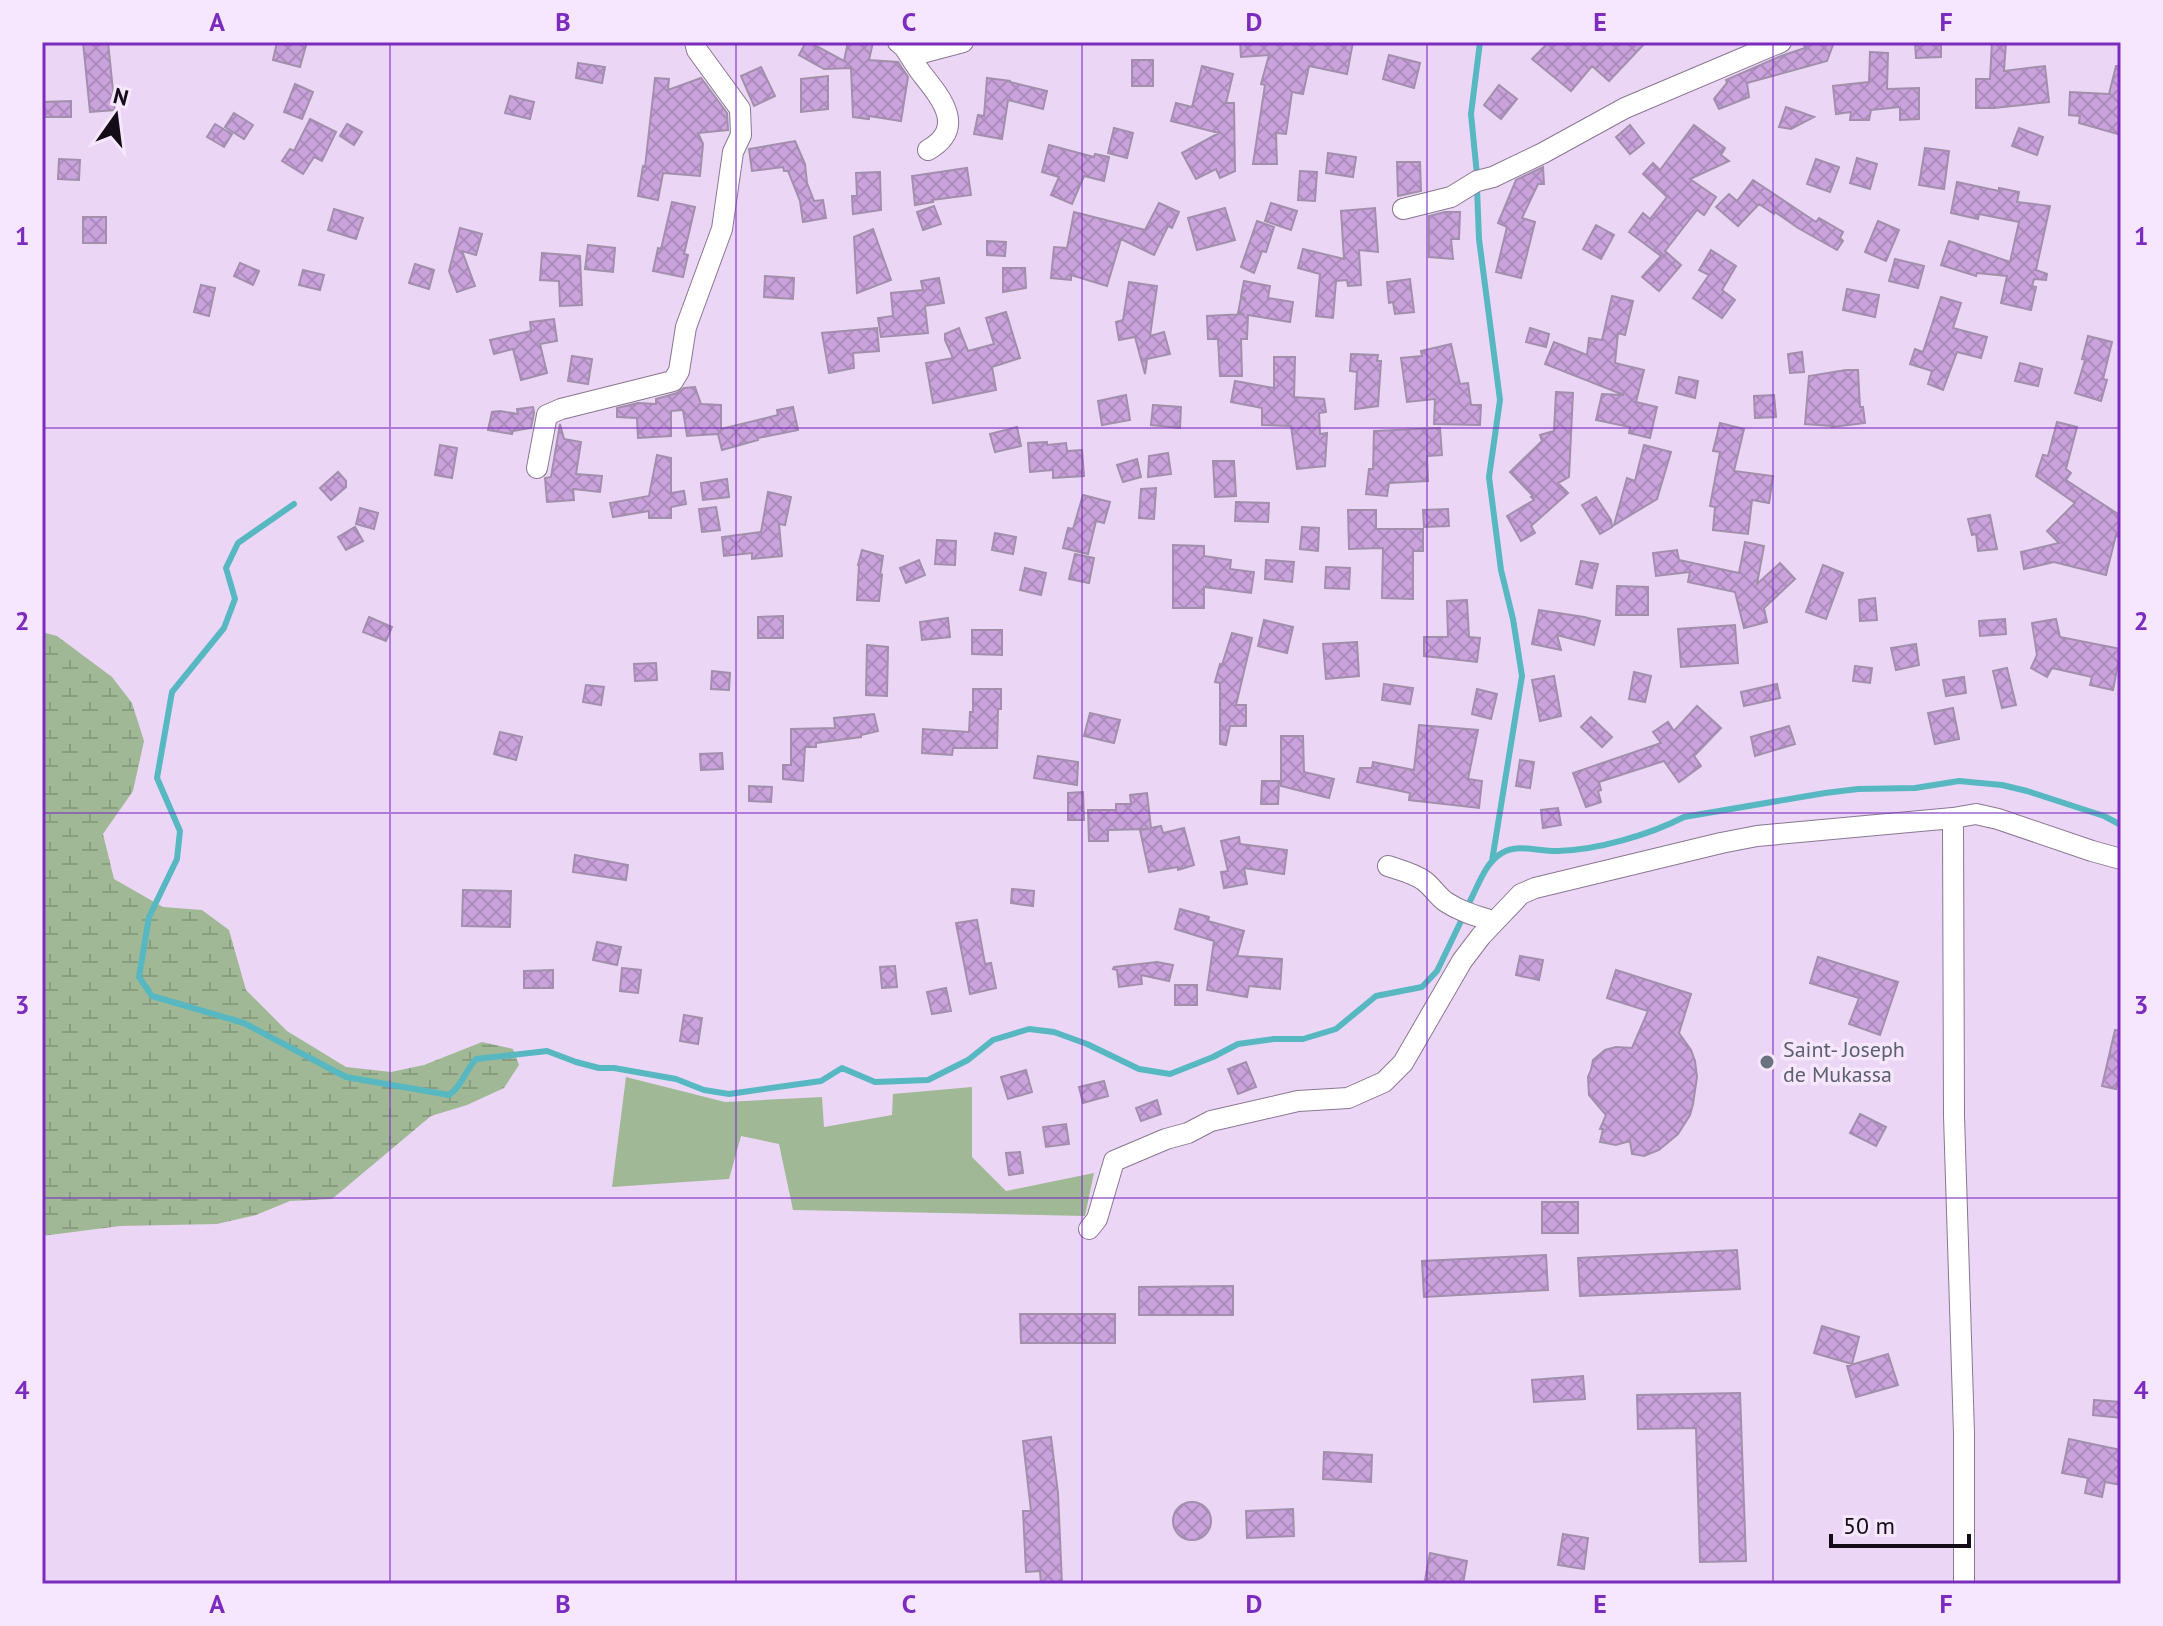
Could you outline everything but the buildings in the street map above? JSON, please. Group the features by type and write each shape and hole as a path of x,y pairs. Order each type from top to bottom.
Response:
{"street":[{"path":"537,468 547,415 673,381 679,371 686,327 722,229 733,152 741,135 740,109 697,50 695,42"},
{"path":"904,49 963,42"},
{"path":"1403,209 1451,197 1477,181 1493,177 1543,153 1625,108 1781,42"},
{"path":"904,49 947,108 948,128 941,142 928,150"},
{"path":"1089,1229 1097,1219 1114,1161 1211,1121 1298,1101 1348,1098 1384,1082 1403,1063 1462,961 1493,921 1521,894 1535,888 1757,836 1976,814 2121,859"},
{"path":"1953,818 1954,1116 1964,1433 1964,1584"},
{"path":"1388,866 1425,881 1442,899 1469,914 1493,921"}],"green space":[{"path":"42,632 57,636 112,677 132,703 144,741 133,791 103,834 114,879 163,907 202,910 229,930 246,990 287,1031 346,1067 391,1072 424,1065 482,1042 513,1049 519,1065 504,1088 467,1105 431,1116 332,1199 290,1201 256,1215 217,1224 120,1226 42,1236"},
{"path":"626,1077 725,1102 822,1097 824,1127 892,1115 893,1094 972,1087 972,1157 1006,1191 1094,1173 1085,1216 793,1210 779,1144 741,1136 729,1179 612,1187"}],"waterway":[{"path":"1477,175 1471,114 1480,42"},
{"path":"1477,188 1479,239 1500,400 1489,477 1501,570 1522,676 1492,861"},
{"path":"294,504 238,543 226,568 235,599 224,628 172,692 157,778 180,831 177,859 149,917 139,977 152,996 244,1023 346,1077 449,1095 476,1059 547,1051 599,1068 676,1079 704,1090 729,1094 821,1081 842,1068 875,1082 928,1080 968,1060 993,1040 1029,1029 1054,1032 1139,1069 1170,1074 1238,1044 1303,1039 1336,1029 1376,996 1422,987 1437,971 1463,917"},
{"path":"1468,905 1491,863 1508,850 1558,851 1606,845 1684,817 1825,793 1915,788 1959,781 2002,785 2104,816 2121,825"}],"place":[{"name":"Saint- Joseph de Mukassa","path":"1767,1062"}]}
